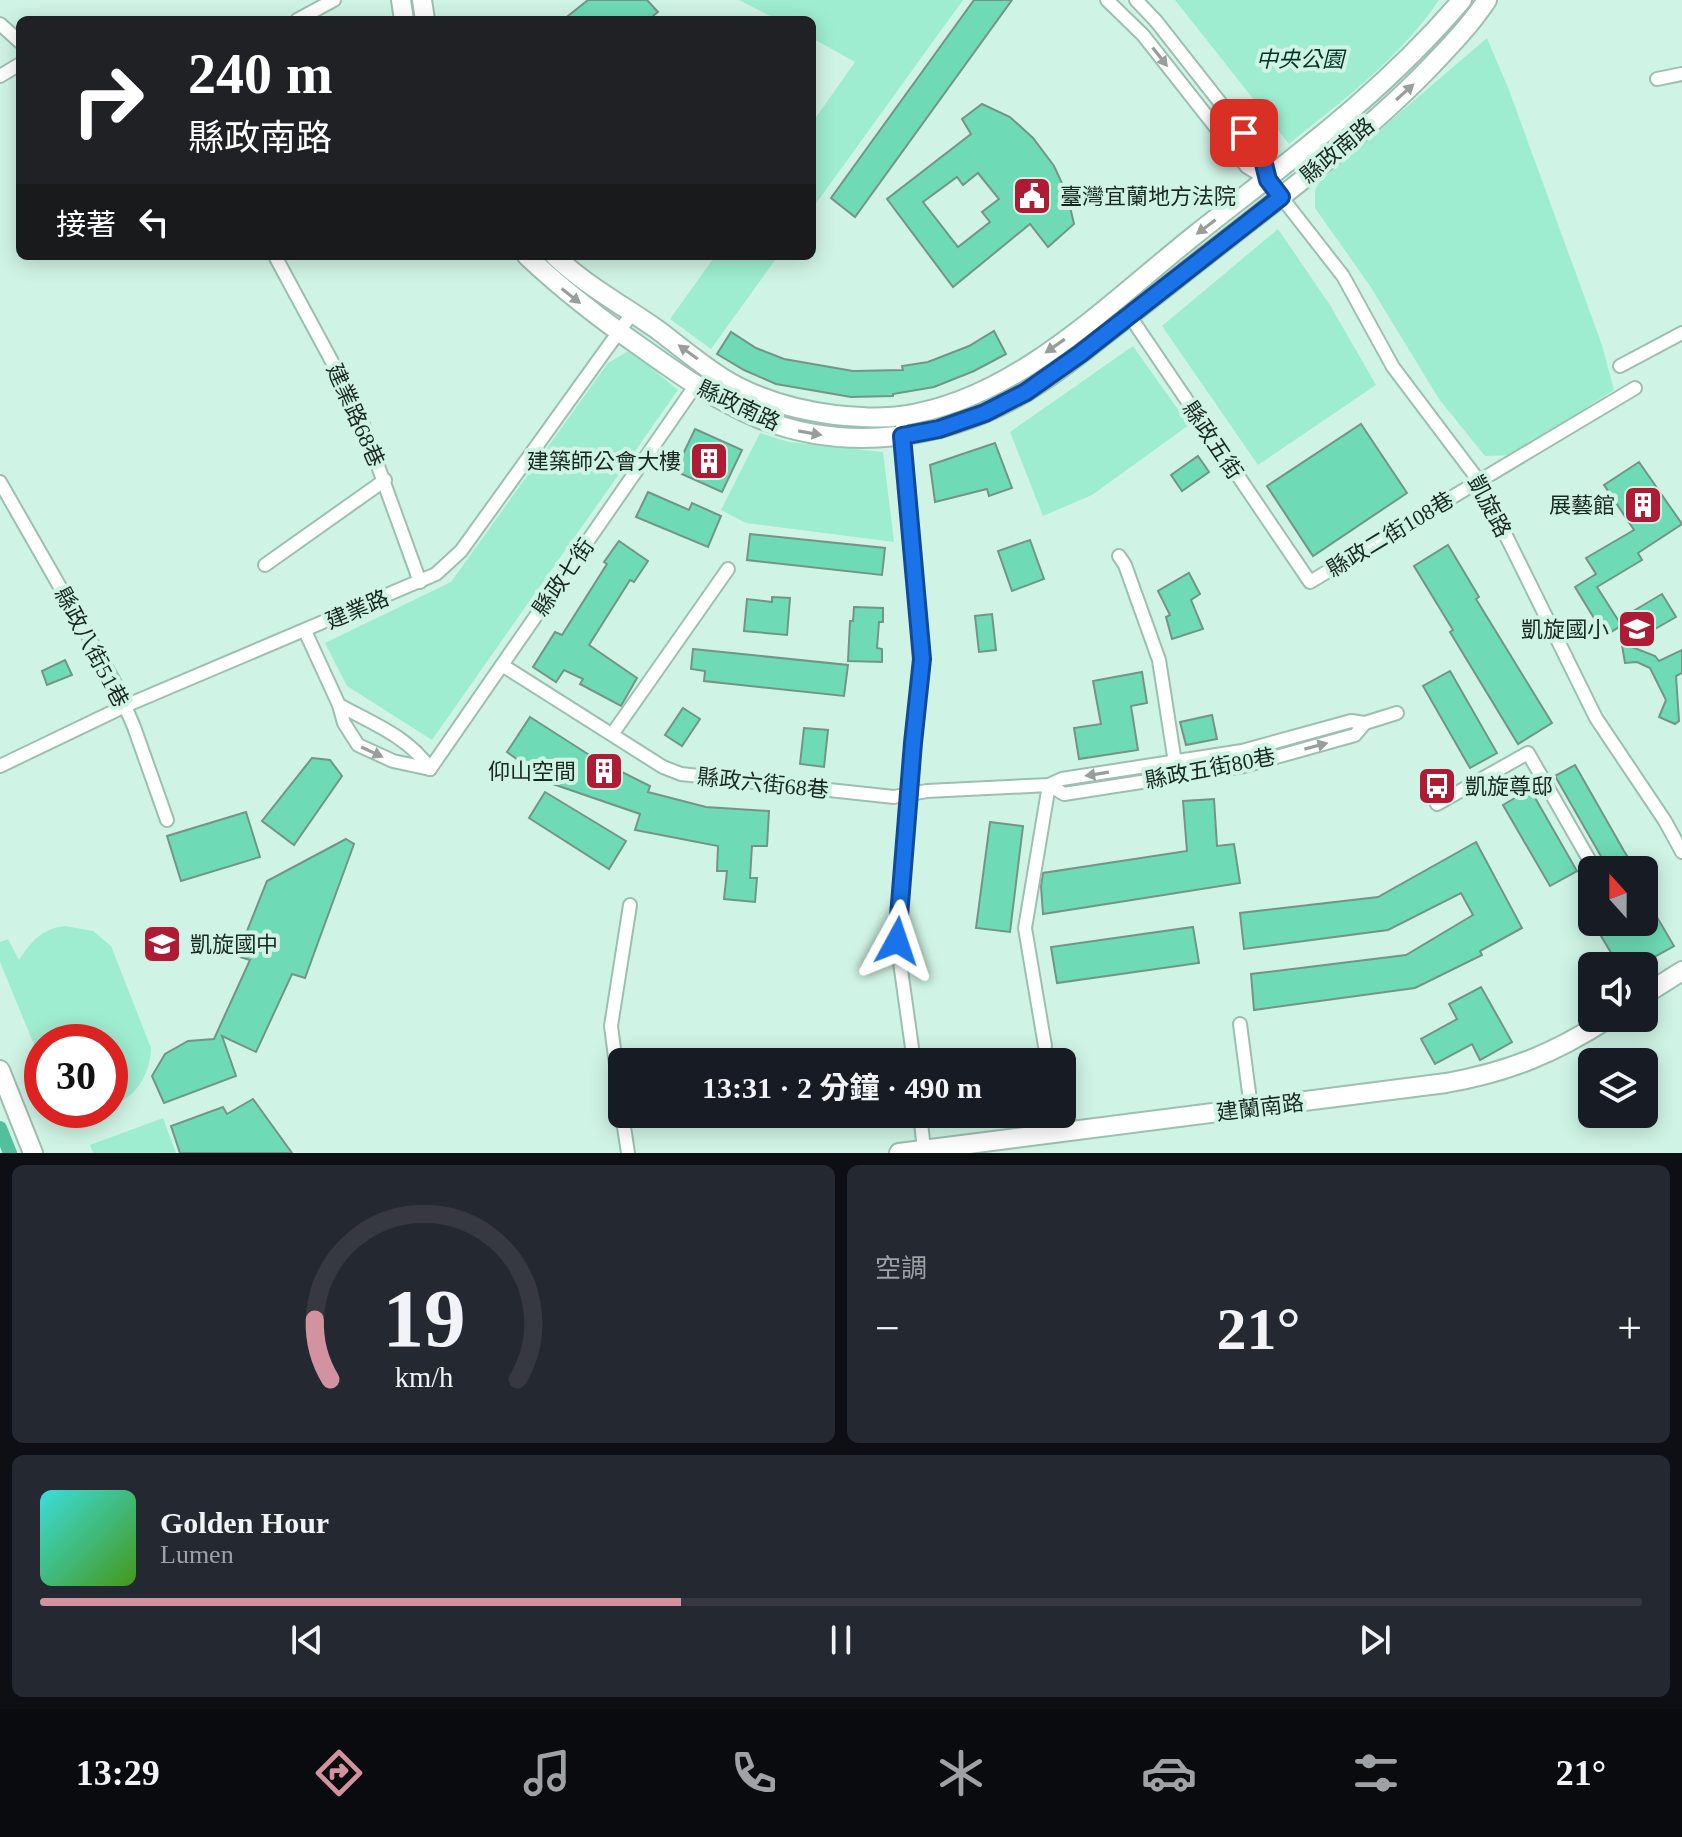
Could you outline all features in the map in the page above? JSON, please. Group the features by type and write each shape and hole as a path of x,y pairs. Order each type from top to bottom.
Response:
{"street":[{"path":"304,16 334,0"},
{"name":"凱旋路","path":"1107,0 1143,35 1247,167 1268,180 1343,276 1393,367 1479,481 1596,718 1665,821 1682,852"},
{"name":"凱旋路","path":"1136,0 1262,156 1268,180"},
{"name":"縣政南路","path":"561,260 722,377 757,395 824,413 865,418 902,416 975,395 1013,376 1076,332 1268,180 1385,83 1462,0"},
{"name":"縣政南路","path":"531,260 564,291 695,386 756,417 795,431 839,438 902,436 939,429 985,413 1026,392 1129,316 1281,197 1411,87 1451,45 1487,0"},
{"path":"0,24 16,38"},
{"path":"1657,79 1682,74"},
{"name":"建業路68巷","path":"277,260 357,408 420,582"},
{"name":"縣政五街","path":"1117,298 1310,582"},
{"name":"建業路","path":"0,766 125,706 436,574 461,551 633,312"},
{"path":"1620,366 1682,333"},
{"name":"縣政七街","path":"430,769 695,386"},
{"name":"縣政二街108巷","path":"1310,582 1635,388"},
{"path":"902,416 922,659 897,941 912,1048"},
{"path":"265,565 385,480"},
{"name":"縣政八街51巷","path":"0,482 116,685 167,820"},
{"path":"1119,556 1159,660 1177,776"},
{"path":"613,733 728,569"},
{"path":"305,631 339,705 344,723 358,745 393,761 430,769"},
{"name":"縣政六街68巷","path":"502,665 663,767 681,774 894,797 909,794"},
{"path":"339,705 405,741 420,754 430,769"},
{"name":"縣政五街80巷","path":"909,794 1049,785 1062,779 1242,751 1351,721 1365,723 1397,713"},
{"name":"縣政五街80巷","path":"1049,785 1064,794 1244,766 1355,735 1365,723"},
{"path":"1437,804 1528,753 1587,856"},
{"path":"1045,1046 1025,928 1049,785"},
{"path":"614,1048 611,1026 630,905"},
{"path":"1658,986 1682,971"},
{"path":"1240,1024 1251,1108"},
{"name":"建蘭南路","path":"899,1153 1446,1083 1491,1075 1525,1064 1585,1032"},
{"path":"0,1070 33,1153"},
{"path":"624,1128 628,1153"},
{"path":"922,1128 924,1149"}],"green space":[{"path":"739,0 963,0 816,203 816,117 855,62 816,40 816,16 770,16"},
{"name":"中央公園","path":"1175,0 1439,0 1389,59 1289,144"},
{"path":"1487,38 1602,345 1614,390 1513,455 1485,456 1439,399 1370,286 1315,208 1315,190 1320,181"},
{"path":"1278,229 1330,305 1376,385 1258,465 1162,326"},
{"path":"712,260 775,260 711,349 670,319"},
{"path":"1133,346 1189,425 1092,495 1043,516 1010,432"},
{"path":"630,350 678,390 432,740 347,686 325,643 451,582 608,363"},
{"path":"760,433 789,442 883,452 894,542 746,523 721,510"},
{"path":"65,926 93,931 111,946 151,1048 145,1076 128,1097 128,1024 26,1024 0,962 0,942 8,939 19,960 38,937"},
{"path":"163,1118 176,1153 93,1153 90,1145"}],"building":[{"path":"588,0 647,0 658,12 653,16 568,16"},
{"path":"974,0 1012,0 855,217 831,198"},
{"name":"臺灣宜蘭地方法院","path":"982,104 1010,117 1033,138 1054,166 1067,194 1074,224 1048,247 1030,224 953,287 887,199 971,134 962,119","holes":["978,173 999,199 982,212 990,222 958,247 923,202 957,177 963,185"]},
{"path":"994,331 1006,354 934,387 893,396 851,397 776,384 717,354 731,332 756,348 784,359 853,371 903,370 902,366 928,362 969,346"},
{"path":"1361,424 1407,493 1313,556 1267,486"},
{"name":"建築師公會大樓","path":"695,429 742,450 722,492 675,471"},
{"path":"995,443 1012,488 989,496 987,489 935,502 930,465"},
{"path":"1198,456 1209,472 1182,491 1171,475"},
{"path":"1639,462 1682,524 1638,553 1642,560 1597,587 1618,620 1662,594 1676,617 1627,645 1655,656 1659,661 1682,650 1682,673 1676,676 1679,721 1675,724 1659,717 1666,700 1650,668 1637,662 1625,663 1619,627 1605,636 1575,587 1596,574 1586,558 1634,530 1604,485"},
{"path":"648,492 689,510 692,503 721,516 708,547 636,517"},
{"path":"750,534 885,548 882,575 747,560"},
{"path":"1030,540 1044,579 1012,591 998,551"},
{"path":"619,541 648,561 634,582 630,580 589,645 637,678 621,706 580,684 583,679 564,670 556,682 533,667 555,632 562,635"},
{"path":"1448,545 1479,597 1476,599 1552,723 1518,744 1414,566"},
{"path":"1189,573 1200,594 1191,600 1203,629 1172,639 1166,617 1170,615 1158,591"},
{"path":"772,597 790,598 787,635 744,631 747,599 772,602"},
{"path":"854,607 883,608 877,648 882,649 882,662 848,661 850,621 853,621"},
{"path":"992,614 996,650 979,652 975,616"},
{"path":"693,649 848,665 844,696 704,681 705,671 691,669"},
{"path":"65,660 72,675 47,685 42,671"},
{"path":"1450,671 1497,753 1470,768 1423,686"},
{"path":"1142,672 1147,703 1131,706 1138,750 1079,759 1074,728 1101,724 1093,681"},
{"path":"683,708 700,719 682,746 665,735"},
{"path":"1212,715 1217,739 1186,745 1180,722"},
{"path":"530,717 594,758 650,786 648,792 706,807 769,811 767,846 752,846 750,878 757,878 755,902 724,899 727,871 717,871 718,846 635,830 640,814 550,783 507,752"},
{"path":"804,728 828,730 824,767 800,764"},
{"path":"312,758 330,760 342,776 294,845 262,821"},
{"path":"1575,765 1627,856 1601,856 1555,776"},
{"path":"1530,789 1577,871 1550,886 1503,805"},
{"path":"545,792 626,841 609,869 529,818"},
{"path":"1214,799 1217,846 1234,844 1240,883 1043,914 1043,873 1187,851 1183,801"},
{"path":"246,812 260,857 181,881 167,836"},
{"path":"990,822 1023,826 1010,932 976,928"},
{"path":"346,839 354,844 305,978 292,974 256,1052 222,1036 236,1076 164,1103 152,1076 165,1054 188,1041 214,1039 250,960 237,956 267,881"},
{"path":"1476,842 1522,928 1480,951 1482,955 1415,988 1254,1010 1251,974 1406,955 1473,915 1461,893 1388,930 1244,949 1240,913 1378,897"},
{"path":"1658,919 1674,946 1658,955 1658,952 1611,952 1601,936 1658,936"},
{"path":"1193,927 1199,963 1057,983 1051,947"},
{"path":"1481,987 1512,1042 1480,1060 1472,1044 1435,1064 1421,1039 1457,1019 1449,1004"},
{"path":"253,1099 292,1153 180,1153 171,1126 223,1107 227,1114"}],"waterway":[{"path":"0,1128 10,1153"}],"place":[{"name":"臺灣宜蘭地方法院","path":"1032,196"},
{"name":"建築師公會大樓","path":"709,461"},
{"name":"展藝館","path":"1643,505"},
{"name":"凱旋國小","path":"1637,629"},
{"name":"仰山空間","path":"604,771"},
{"name":"凱旋尊邸","path":"1437,786"},
{"name":"凱旋國中","path":"162,944"}],"route":[{"path":"897,941 922,659 902,436 939,429 985,413 1026,392 1080,354 1281,197 1268,180 1262,156 1244,133"}]}
